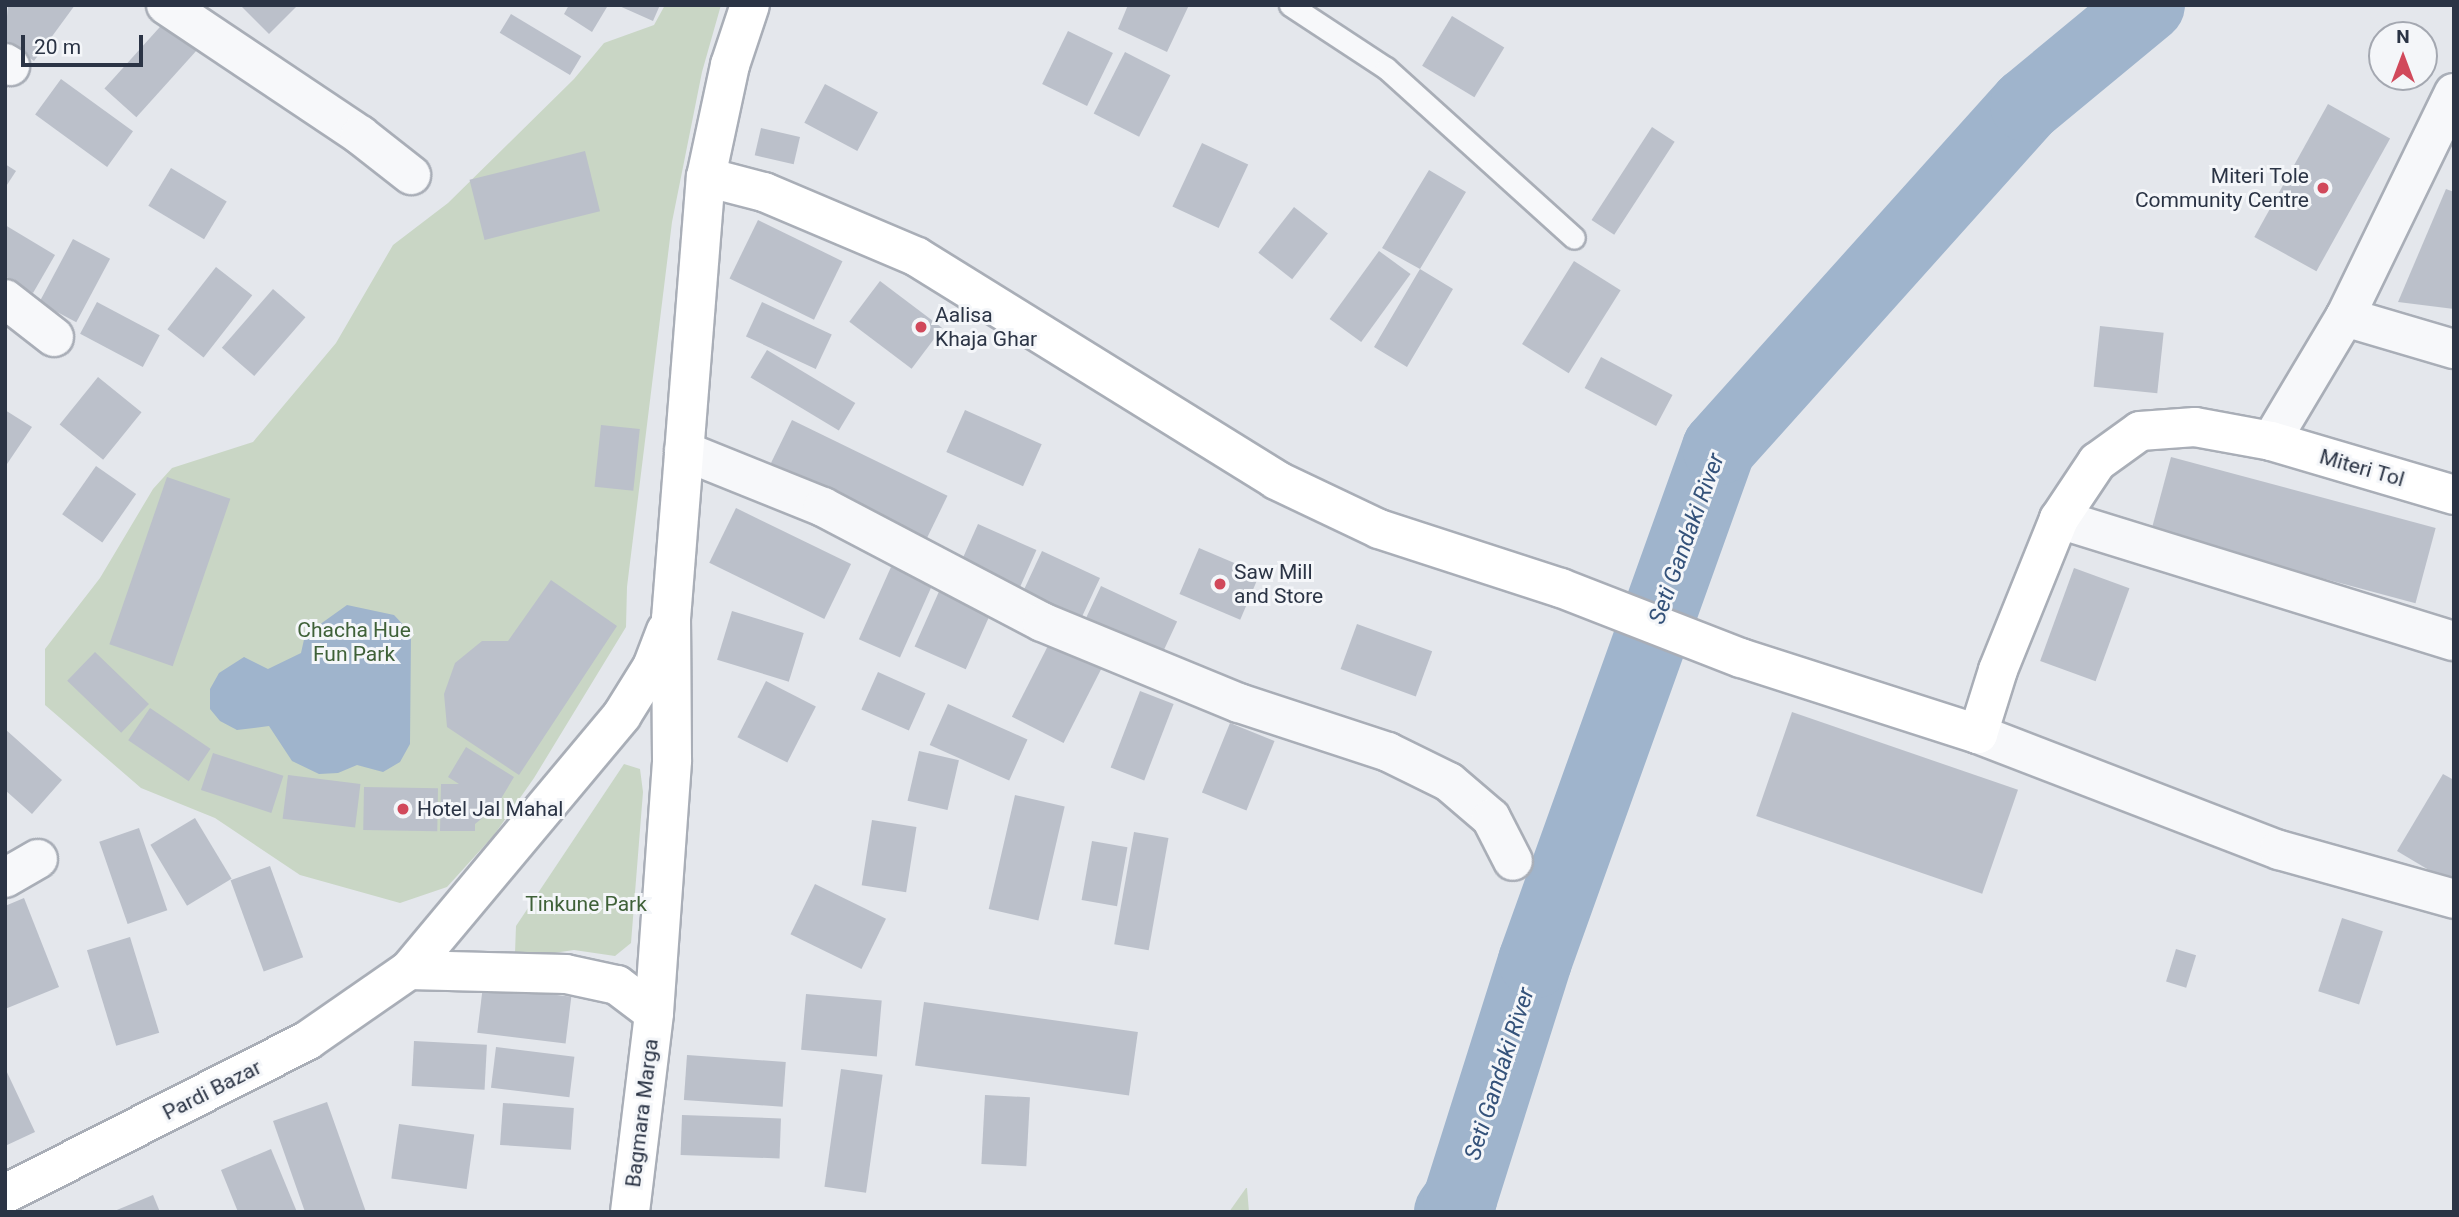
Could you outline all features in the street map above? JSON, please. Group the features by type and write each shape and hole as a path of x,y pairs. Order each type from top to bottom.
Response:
{"main road":[{"path":"671,620 706,177 730,65 750,5"},
{"path":"706,177 776,196 917,257 1276,480 1378,529 1561,588 1741,658 1978,734"},
{"name":"Miteri Tol","path":"1978,734 1997,670 2059,519 2097,462 2140,431 2195,427 2271,441 2454,495"},
{"name":"Pardi Bazar","path":"5,1194 308,1040 409,970 622,715 652,667 671,620"},
{"name":"Bagmara Marga","path":"631,1212 654,1013 672,760 671,620"},
{"path":"409,970 566,974 617,985 654,1013"}],"street":[{"path":"166,5 360,135 411,175"},
{"path":"2271,441 2345,317 2454,93"},
{"path":"5,299 54,337"},
{"path":"2345,317 2454,349"},
{"path":"684,451 822,507 1042,622 1239,703 1388,752 1437,776 1491,818 1513,862"},
{"path":"2059,519 2454,641"},
{"path":"1978,734 2279,850 2454,899"},
{"path":"5,878 38,859"}],"lane":[{"path":"1290,5 1386,68 1574,238"}],"green space":[{"name":"Chacha Hue Fun Park","path":"665,5 721,5 702,72 672,222 627,587 626,627 534,778 494,835 447,887 400,903 300,875 215,818 141,788 45,705 45,649 100,578 153,489 172,468 253,442 336,343 393,245 448,203 574,79 604,43 654,25"},
{"name":"Tinkune Park","path":"624,764 640,769 643,792 631,943 615,956 574,950 526,957 515,953 516,926"},
{"path":"1246,1188 1249,1212 1229,1212"}],"water":[{"path":"347,605 394,615 411,633 410,744 400,762 383,772 357,765 338,773 319,774 292,761 269,726 237,730 220,721 210,709 210,689 219,673 244,657 268,669 301,653 305,635"}],"building":[{"path":"8,5 75,5 34,61 5,40"},
{"path":"240,5 298,5 269,34"},
{"path":"569,5 607,7 592,32 564,14"},
{"path":"617,5 660,5 653,21"},
{"path":"1128,5 1189,5 1167,52 1118,29"},
{"path":"511,14 581,56 570,75 500,33"},
{"path":"1452,16 1504,47 1474,97 1422,66"},
{"path":"168,18 200,47 136,117 104,89"},
{"path":"1068,31 1113,53 1087,106 1042,84"},
{"path":"1125,52 1170,75 1139,137 1094,113"},
{"path":"61,79 133,131 107,167 35,115"},
{"path":"825,84 878,112 857,151 804,123"},
{"name":"Miteri Tole Community Centre","path":"2328,104 2390,138 2316,271 2254,237"},
{"path":"1652,127 1675,142 1614,235 1592,220"},
{"path":"761,128 800,137 794,164 755,155"},
{"path":"1202,143 1248,165 1219,228 1172,206"},
{"path":"585,151 600,211 485,240 470,180"},
{"path":"5,164 16,171 5,188"},
{"path":"171,168 227,201 204,239 148,206"},
{"path":"1429,170 1466,192 1420,269 1382,248"},
{"path":"2446,189 2454,192 2454,309 2398,302"},
{"path":"1294,207 1328,233 1292,279 1258,253"},
{"path":"758,220 842,261 814,320 730,278"},
{"path":"5,225 55,255 33,293 5,276"},
{"path":"73,239 110,259 76,322 39,303"},
{"path":"1379,251 1411,274 1361,342 1330,319"},
{"path":"1574,261 1621,290 1569,373 1522,344"},
{"path":"216,267 252,295 204,358 167,329"},
{"path":"1420,269 1453,289 1407,367 1374,347"},
{"path":"880,281 942,328 912,369 849,322"},
{"path":"273,289 305,317 254,376 222,348"},
{"path":"97,302 160,335 143,367 80,334"},
{"path":"762,302 832,335 816,369 746,336"},
{"path":"2100,326 2164,333 2157,393 2094,387"},
{"path":"767,350 855,403 839,430 751,377"},
{"path":"1601,357 1673,395 1656,426 1585,388"},
{"path":"98,377 142,412 103,460 60,424"},
{"path":"5,410 32,427 5,467"},
{"path":"965,410 1042,444 1023,486 946,452"},
{"path":"792,420 947,496 925,542 770,466"},
{"path":"601,425 640,429 633,491 595,487"},
{"path":"2171,457 2436,528 2415,603 2151,532"},
{"path":"96,466 136,494 102,542 62,514"},
{"path":"167,477 230,499 173,666 109,644"},
{"path":"736,508 851,564 824,619 709,563"},
{"path":"978,524 1036,550 1018,591 960,565"},
{"name":"Saw Mill and Store","path":"1199,548 1260,574 1240,620 1179,594"},
{"path":"1042,551 1100,578 1080,622 1022,595"},
{"path":"891,567 932,585 900,657 859,639"},
{"path":"2074,568 2129,588 2096,681 2040,661"},
{"path":"551,580 617,626 519,775 447,727 444,694 455,663 482,641 508,641"},
{"path":"1101,586 1177,621 1161,655 1085,620"},
{"path":"941,587 992,610 966,669 915,646"},
{"path":"732,611 804,633 789,682 717,660"},
{"path":"1357,624 1432,651 1416,696 1341,669"},
{"path":"1055,632 1107,658 1064,743 1012,717"},
{"path":"95,652 149,704 121,733 67,681"},
{"path":"878,672 926,693 909,731 861,709"},
{"path":"766,681 816,706 787,763 737,737"},
{"path":"1140,691 1174,704 1144,780 1111,768"},
{"path":"948,704 1027,739 1009,780 930,745"},
{"path":"150,708 211,749 189,781 128,740"},
{"path":"1792,712 2018,790 1982,894 1756,816"},
{"path":"1230,723 1275,741 1246,811 1202,793"},
{"path":"5,729 62,780 32,814 5,790"},
{"path":"466,747 514,777 496,807 475,824 475,831 440,831 441,784 459,784 448,777"},
{"path":"919,751 959,760 947,810 908,801"},
{"path":"213,753 283,776 271,813 201,790"},
{"path":"2443,774 2454,780 2454,885 2397,851"},
{"path":"288,775 360,784 355,828 283,819"},
{"path":"364,787 438,788 437,831 363,830"},
{"path":"1015,795 1065,806 1038,920 989,909"},
{"path":"195,818 232,879 187,906 150,845"},
{"path":"872,820 916,827 906,892 862,885"},
{"path":"139,828 167,910 128,924 99,842"},
{"path":"1134,832 1168,838 1149,950 1114,944"},
{"path":"1092,841 1127,847 1117,906 1082,900"},
{"path":"270,866 303,957 264,972 231,880"},
{"path":"815,884 886,919 861,969 790,934"},
{"path":"24,898 59,987 5,1009 5,906"},
{"path":"2342,918 2383,931 2359,1005 2318,991"},
{"path":"130,937 159,1033 116,1046 87,950"},
{"path":"2176,949 2196,955 2186,988 2166,982"},
{"path":"483,986 571,997 566,1043 477,1033"},
{"path":"806,994 882,1001 877,1056 801,1050"},
{"path":"924,1002 1138,1032 1129,1095 915,1065"},
{"path":"414,1041 487,1045 485,1090 412,1086"},
{"path":"496,1047 574,1057 569,1097 491,1088"},
{"path":"687,1055 786,1062 783,1107 684,1100"},
{"path":"5,1068 35,1132 5,1146"},
{"path":"841,1069 883,1075 866,1193 824,1187"},
{"path":"985,1095 1030,1097 1026,1166 981,1164"},
{"path":"327,1102 366,1212 305,1212 273,1121"},
{"path":"503,1103 574,1108 571,1150 500,1145"},
{"path":"682,1115 781,1118 780,1158 681,1155"},
{"path":"399,1124 474,1135 467,1189 391,1178"},
{"path":"271,1149 297,1212 238,1212 221,1170"},
{"path":"153,1195 160,1212 112,1212"}],"waterway":[{"name":"Seti Gandaki River","path":"1451,1212 1460,1199 1535,961 1719,448 2027,105 2148,5"}],"place":[{"name":"Miteri Tole Community Centre","path":"2323,188"},
{"name":"Aalisa Khaja Ghar","path":"921,327"},
{"name":"Saw Mill and Store","path":"1220,584"},
{"name":"Hotel Jal Mahal","path":"403,809"}]}
